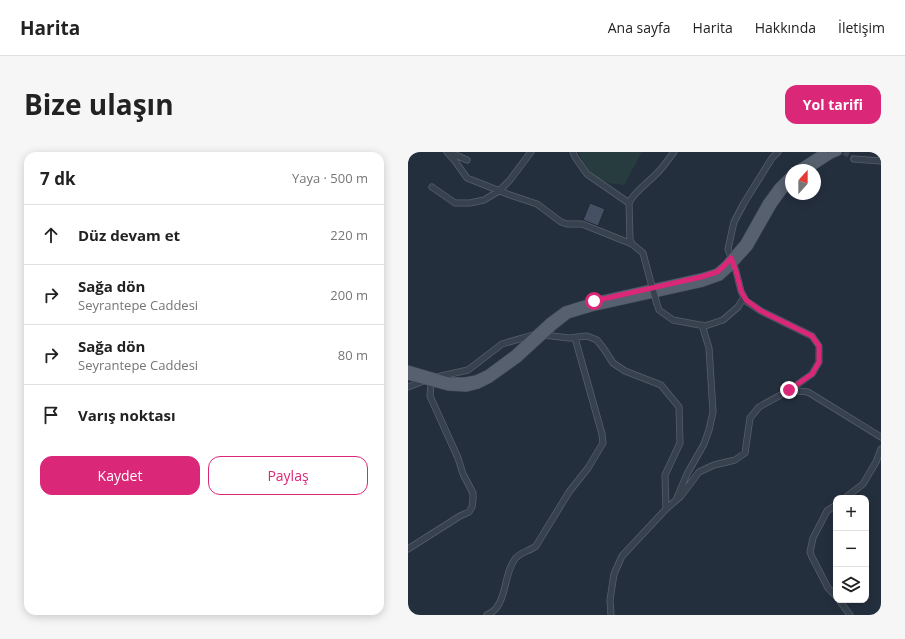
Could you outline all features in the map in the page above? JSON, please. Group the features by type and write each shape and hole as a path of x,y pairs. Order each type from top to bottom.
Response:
{"main road":[{"path":"805,164 824,152"},
{"path":"817,164 838,152"},
{"path":"408,370 448,387 466,388 478,385 490,379 518,359 568,315 595,307 703,284 720,277 744,243 771,197 785,180"},
{"path":"408,376 449,381 476,379 487,374 514,354 550,321 565,310 594,301 717,272 749,247 773,205 785,190"}],"street":[{"path":"447,152 467,160"},
{"path":"447,152 468,178 499,191 538,204 561,222 567,224 582,224 632,244 643,253 659,310 673,320 705,326 723,320 738,307 744,297"},
{"path":"432,187 455,203 470,203 484,200 499,191 510,180 531,152"},
{"path":"573,152 587,174 629,203"},
{"path":"632,244 630,240 629,203 631,198 661,170 674,152"},
{"path":"611,615 610,600 614,574 622,556 666,509 681,496 699,472 714,465 736,460 745,453 750,418 759,407 789,390 812,374 819,362 819,346 812,336 761,311 746,300 741,291 728,249 734,222 768,164 778,152"},
{"path":"854,159 881,161"},
{"path":"676,500 709,430 713,412 710,348 702,325"},
{"path":"408,387 468,370 502,344 535,335"},
{"path":"544,335 569,338 587,336 597,340 613,363 625,371 661,385 679,407 680,443 665,475 666,509"},
{"path":"488,615 497,608 502,598 510,565 516,557 536,546 568,492 588,468 603,442 574,338"},
{"path":"408,548 469,512 472,507 473,500 470,487 430,396 431,380"},
{"path":"789,390 808,392 881,437"},
{"path":"849,495 862,484 876,462 881,449"},
{"path":"833,507 826,512 813,538 810,552 828,588 833,593"},
{"path":"841,603 850,615"}],"green space":[{"path":"578,152 642,152 624,185 608,183 593,175 586,167"}],"building":[{"path":"590,203 605,209 598,226 583,220"}],"tunnel":[{"path":"844,152 854,159"}],"route":[{"path":"594,301 717,272 731,258 741,291 746,300 761,311 812,336 819,346 819,362 812,374 789,390"}]}
